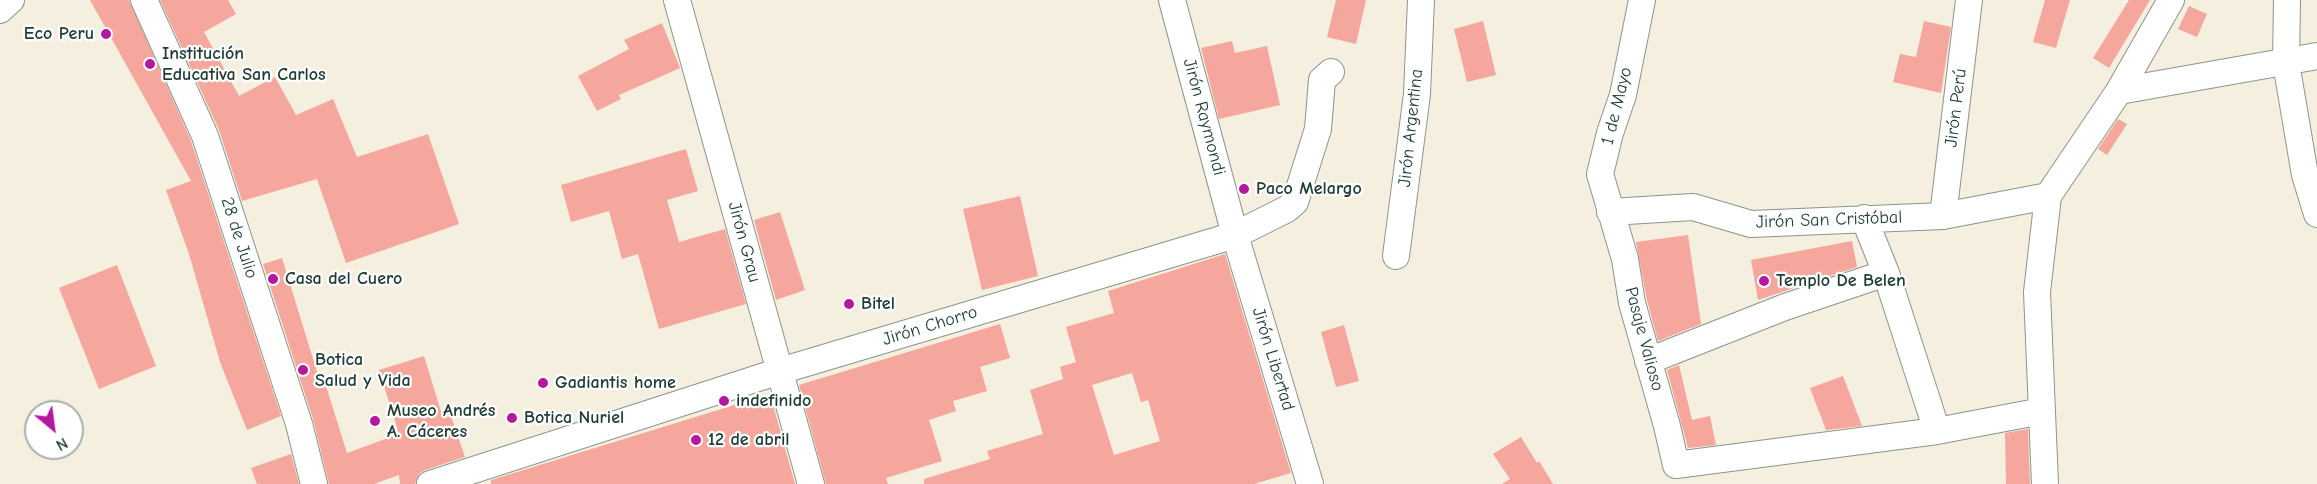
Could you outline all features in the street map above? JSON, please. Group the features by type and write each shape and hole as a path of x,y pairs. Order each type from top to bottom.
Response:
{"street":[{"path":"0,10 11,0"},
{"name":"28 de Julio","path":"144,0 205,136 299,424 314,484"},
{"name":"Jirón Grau","path":"677,0 811,484"},
{"name":"Jirón Raymondi","path":"1172,0 1235,235"},
{"name":"Jirón Argentina","path":"1396,256 1417,94 1421,0"},
{"name":"1 de Mayo","path":"1610,212 1600,174 1623,95 1642,0"},
{"name":"Jirón Perú","path":"1943,216 1969,0"},
{"path":"2046,484 2037,292 2048,196 2119,91 2171,0"},
{"path":"2287,0 2286,63 2306,175 2317,214"},
{"path":"2119,91 2317,56"},
{"name":"Jirón Chorro","path":"429,484 780,371 1235,235 1295,202 1318,129 1322,80 1331,72"},
{"name":"Jirón San Cristóbal","path":"1610,212 1693,207 1751,224 1943,216 2048,196"},
{"name":"Pasaje Valioso","path":"1610,212 1625,259 1632,303 1676,465 1936,431"},
{"path":"1864,218 1886,273 1936,431 2042,411"},
{"name":"Jirón Libertad","path":"1235,235 1310,484"},
{"path":"1648,361 1785,307 1886,273"}],"building":[{"path":"90,0 129,0 191,141 281,416 247,430 220,362 189,254 166,190 191,181"},
{"path":"160,0 228,0 236,14 204,32 239,96 275,77 296,115 333,99 357,157 428,134 459,224 346,263 317,179 242,201 219,130"},
{"path":"1336,0 1366,0 1356,44 1327,37"},
{"path":"2045,0 2070,0 2056,48 2033,42"},
{"path":"2129,0 2150,0 2109,68 2093,58"},
{"path":"2189,6 2207,14 2197,37 2178,29"},
{"path":"1483,21 1496,75 1467,82 1454,29"},
{"path":"1924,21 1951,27 1941,93 1893,82 1900,54 1916,57"},
{"path":"662,23 680,68 619,95 621,99 597,111 578,76 629,49 624,40"},
{"path":"1232,41 1235,53 1267,46 1280,105 1219,119 1201,48"},
{"path":"2118,119 2127,124 2107,155 2098,149"},
{"path":"686,149 698,191 667,200 679,242 725,229 746,304 659,329 638,254 622,259 609,211 571,222 561,185"},
{"path":"1020,196 1038,276 982,290 963,209"},
{"path":"780,212 805,290 776,300 754,220"},
{"path":"1688,235 1701,324 1658,341 1647,300 1636,242"},
{"path":"1852,241 1857,267 1758,300 1751,260"},
{"path":"1225,254 1291,473 1254,484 924,484 924,479 990,459 987,451 1043,434 1030,390 1063,379 1060,367 1076,362 1066,327 1114,313 1108,291","holes":["1132,373 1141,402 1148,400 1160,441 1114,455 1092,385"]},
{"path":"282,258 322,388 326,386 347,453 399,434 379,370 424,356 443,418 451,416 465,457 425,470 419,474 415,484 400,484 399,475 374,484 329,484 313,419 263,264"},
{"path":"117,265 156,366 99,389 59,288"},
{"path":"1000,324 1010,358 980,367 987,391 953,401 956,411 929,420 942,461 886,478 888,484 826,484 799,385"},
{"path":"1344,325 1359,381 1336,387 1321,332"},
{"path":"1679,365 1692,420 1710,416 1716,445 1688,448 1667,370"},
{"path":"1843,376 1862,426 1826,430 1810,388"},
{"name":"12 de abril","path":"770,394 795,484 491,484 491,480"},
{"path":"2028,429 2030,484 2006,484 2005,433"},
{"path":"1521,437 1553,484 1502,484 1510,479 1493,454"},
{"path":"291,454 299,484 257,484 251,468"}],"place":[{"name":"Eco Peru","path":"106,34"},
{"name":"Institución Educativa San Carlos","path":"150,64"},
{"name":"Paco Melargo","path":"1244,189"},
{"name":"Casa del Cuero","path":"273,279"},
{"name":"Templo De Belen","path":"1764,281"},
{"name":"Bitel","path":"849,304"},
{"name":"Botica Salud y Vida","path":"303,370"},
{"name":"Gadiantis home","path":"543,383"},
{"name":"indefinido","path":"724,401"},
{"name":"Botica Nuriel","path":"512,418"},
{"name":"Museo Andrés A. Cáceres","path":"375,421"},
{"name":"12 de abril","path":"696,440"}]}
